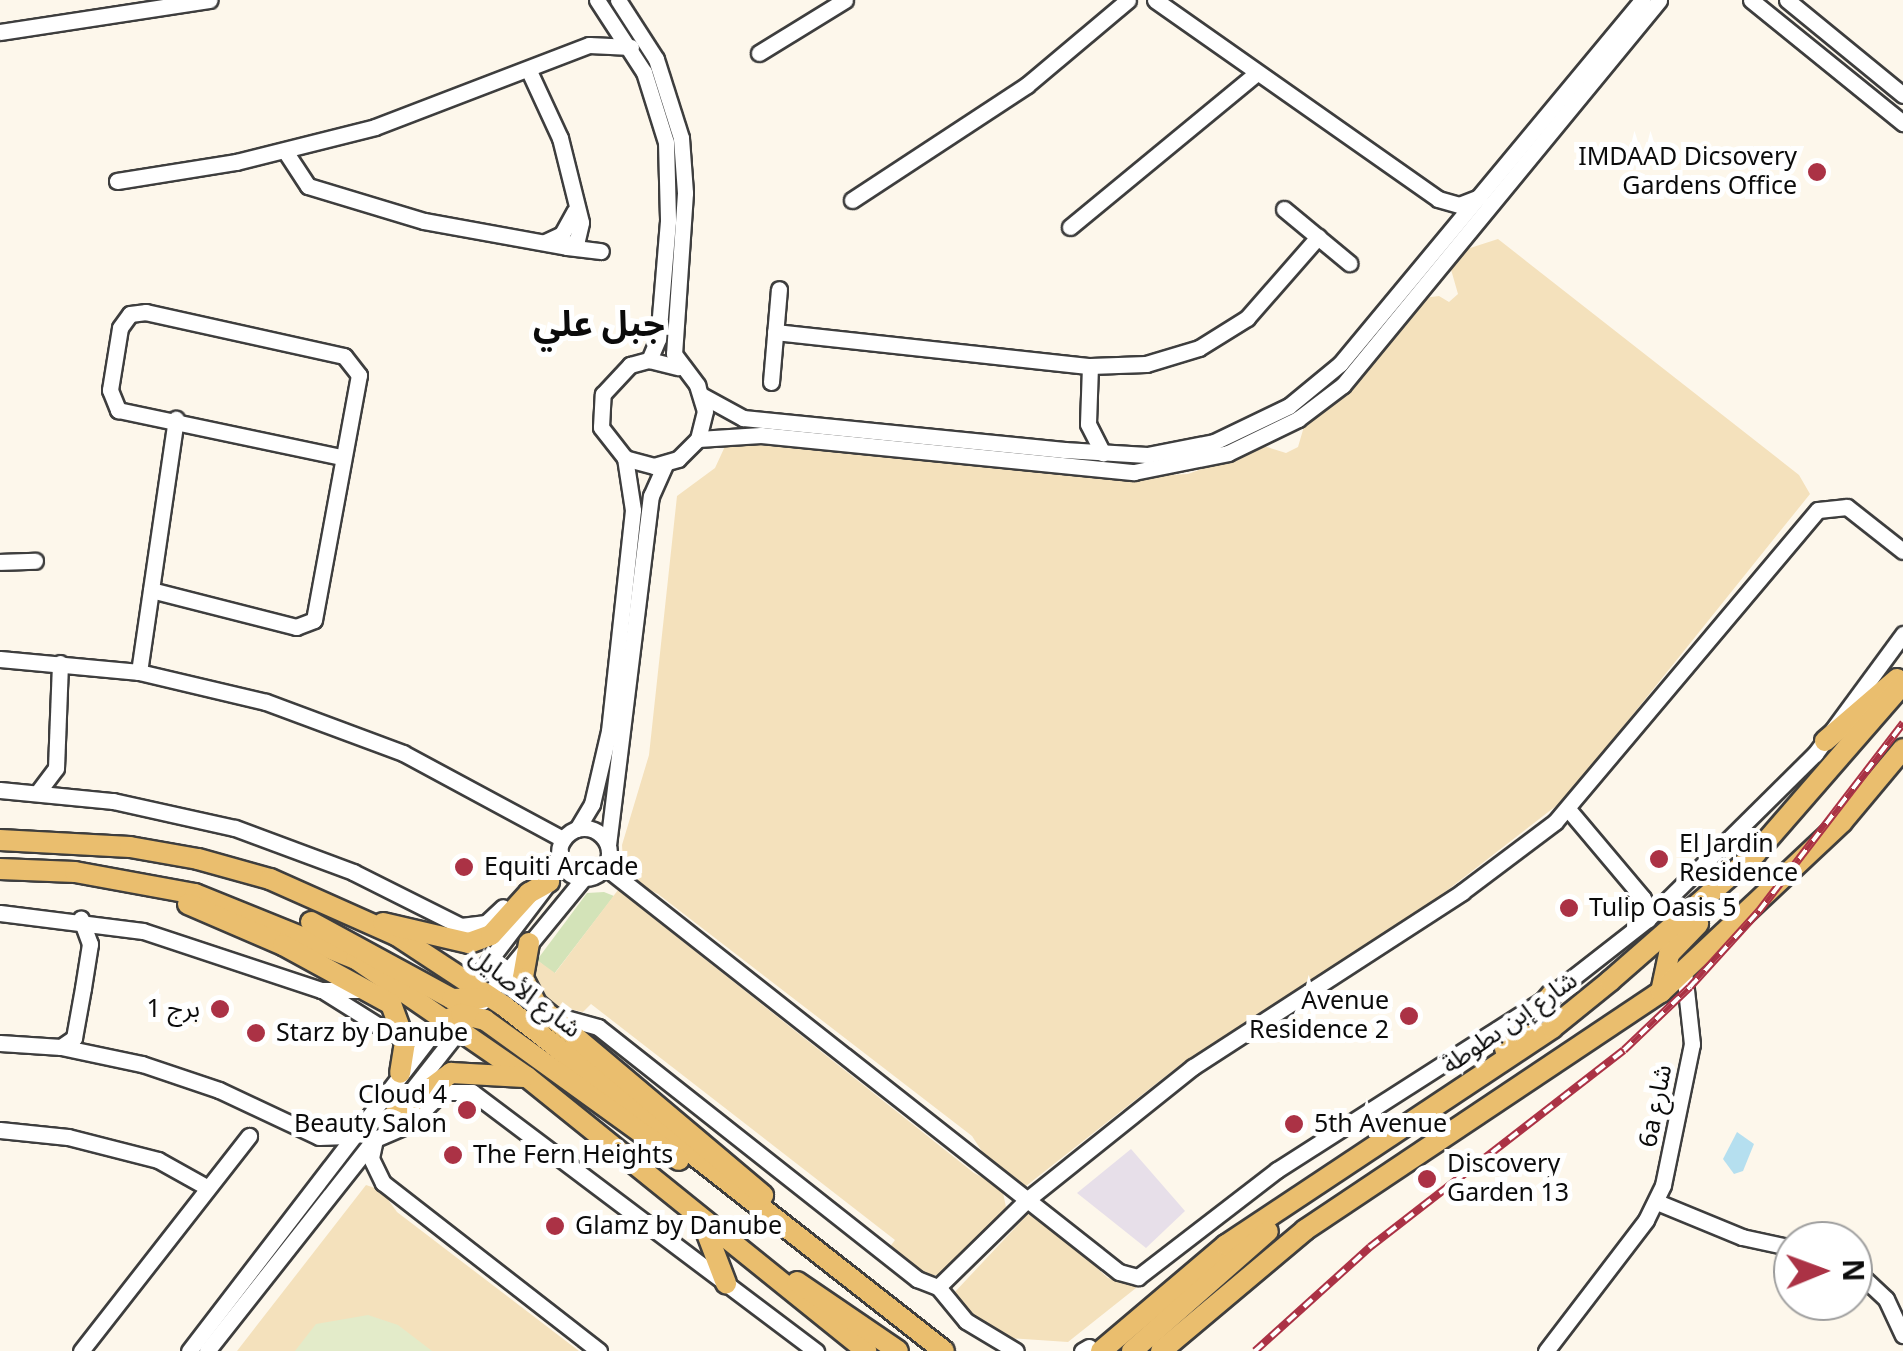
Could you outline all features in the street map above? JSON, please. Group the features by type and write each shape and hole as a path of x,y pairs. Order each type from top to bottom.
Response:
{"main road":[{"path":"1824,741 1903,675"},
{"name":"شارع إبن بطوطة","path":"1089,1350 1226,1245 1386,1135 1470,1084 1610,982 1756,853 1903,684"},
{"path":"1162,1351 1305,1230 1661,992 1842,822 1903,749"},
{"name":"شارع الأصايل","path":"0,840 130,848 198,859 270,879 368,921 463,1009 527,1077 866,1351"},
{"path":"1661,992 1669,954 1735,887 1756,853"},
{"path":"0,869 120,878 321,926 463,1009"},
{"path":"368,921 469,944 500,928 529,892 555,869"},
{"path":"120,878 244,926 368,990 398,1014 405,1042 400,1074"},
{"path":"529,943 524,988 544,1011 744,1175 782,1223"},
{"path":"1470,1084 1552,994"},
{"name":"شارع الأصايل","path":"463,1009 782,1223 944,1349"},
{"path":"392,1117 450,1073 478,1070 527,1077"},
{"path":"1132,1351 1206,1282 1386,1135"},
{"path":"701,1218 726,1283"},
{"path":"759,1263 836,1304 898,1351"},
{"path":"827,1319 852,1351"}],"street":[{"path":"0,32 210,0"},
{"path":"758,53 845,0"},
{"path":"852,200 1028,86 1128,0"},
{"path":"1155,0 1438,199 1459,205 1481,197"},
{"path":"207,1351 392,1117 555,869 563,838 577,828 592,804 609,732 633,510 625,458 602,427 603,394 614,376 649,360 678,367 702,396 743,418 1103,453 1194,448 1289,406 1340,364 1642,0"},
{"path":"605,867 651,496 664,464 698,439 760,434 1134,472 1190,465 1245,446 1310,412 1343,385 1659,0"},
{"path":"1750,0 1903,123"},
{"path":"1787,0 1900,90"},
{"path":"588,45 607,3"},
{"path":"607,3 631,48 663,128 668,171 662,304 649,360"},
{"path":"607,3 650,47 681,138 678,367"},
{"path":"117,181 293,149 529,71 588,45 631,48"},
{"path":"529,71 560,138 582,228 567,247"},
{"path":"1070,228 1257,73"},
{"path":"293,149 308,186 424,221 601,251"},
{"path":"1438,199 1446,218 1443,242"},
{"path":"1284,210 1349,263"},
{"path":"545,242 562,234 575,211"},
{"path":"775,332 1090,366 1159,361 1224,334 1267,298 1318,237"},
{"path":"771,382 779,289"},
{"path":"151,590 278,618 307,614 320,589 353,394 348,367 330,354 162,317 138,320 120,340 115,376 122,403 144,415 341,458"},
{"path":"1090,366 1088,424 1103,453"},
{"path":"698,439 702,396"},
{"path":"139,672 176,420"},
{"path":"1064,450 1088,424"},
{"path":"625,458 664,464"},
{"path":"938,1287 1028,1199 1193,1068 1462,892 1555,822 1815,513 1842,505 1903,551"},
{"path":"0,562 35,561"},
{"path":"605,867 1119,1272 1147,1274 1277,1170 1552,994 1648,919 1824,741 1903,634"},
{"path":"0,659 139,672 336,725 438,770 563,838"},
{"path":"38,792 56,768 60,663"},
{"path":"71,795 64,768 71,687 84,665"},
{"path":"0,790 71,795 195,817 275,841 461,926 486,923 555,869 584,878"},
{"path":"1568,809 1644,898 1648,919"},
{"path":"1555,822 1583,830"},
{"path":"577,828 592,829 608,845"},
{"path":"189,1351 400,1074 529,943 584,878 605,867"},
{"path":"1644,898 1668,901"},
{"path":"0,912 81,919 208,948 322,990 392,1034"},
{"path":"61,1047 74,1038 90,944 81,919"},
{"path":"94,1052 84,1038 89,1004 98,945 113,925"},
{"name":"6a شارع","path":"1546,1351 1656,1202 1682,1117 1692,1044 1686,1018 1684,971"},
{"path":"322,990 368,990"},
{"path":"1661,992 1686,1018"},
{"path":"544,1011 598,1027 918,1278 938,1287 966,1321 1016,1351"},
{"path":"0,1043 94,1052 206,1085 327,1140 355,1136"},
{"path":"375,1139 406,1127 447,1090 472,1092 813,1350"},
{"path":"0,1130 68,1137 158,1160 208,1188"},
{"path":"306,1131 325,1154 322,1180"},
{"path":"80,1351 249,1136"},
{"path":"375,1139 370,1158 383,1183 599,1351"},
{"path":"339,1184 356,1178 383,1183"},
{"path":"1656,1202 1742,1237 1773,1244"},
{"path":"1873,1287 1886,1299 1903,1335"}],"shaded area":[{"path":"1131,1149 1185,1211 1146,1248 1077,1193"}],"green space":[{"path":"587,893 614,896 554,974 537,960"},
{"path":"368,1315 398,1325 432,1351 295,1351 316,1324"}],"sand":[{"path":"1498,239 1799,475 1810,494 1565,799 1427,906 1181,1064 1026,1186 983,1153 972,1136 658,894 624,877 622,845 649,755 677,496 715,468 727,442 1109,478 1188,474 1264,446 1286,453 1298,447 1305,423 1356,383 1424,298 1439,296 1449,302 1458,294 1450,266 1464,250"},
{"path":"618,890 974,1173 1002,1188 1006,1207 940,1275 923,1275 889,1248 895,1240 591,1004 583,1012 546,1004 532,982 537,960 555,973"},
{"path":"366,1185 381,1190 397,1212 579,1351 237,1351"},
{"path":"1028,1214 1044,1220 1108,1278 1141,1284 1068,1342 1007,1338 956,1306 952,1295"}],"water":[{"path":"1737,1132 1754,1144 1743,1171 1734,1174 1723,1159"}],"railway":[{"path":"1255,1351 1370,1247 1624,1050 1690,987 1759,911 1903,723"}],"place":[{"name":"IMDAAD Dicsovery Gardens Office","path":"1817,172"},
{"name":"El Jardin Residence","path":"1659,859"},
{"name":"Equiti Arcade","path":"464,867"},
{"name":"Tulip Oasis 5","path":"1569,908"},
{"name":"برج 1","path":"220,1009"},
{"name":"Avenue Residence 2","path":"1409,1016"},
{"name":"Starz by Danube","path":"256,1033"},
{"name":"Cloud 4 Beauty Salon","path":"467,1110"},
{"name":"5th Avenue","path":"1294,1124"},
{"name":"The Fern Heights","path":"453,1155"},
{"name":"Discovery Garden 13","path":"1427,1179"},
{"name":"Glamz by Danube","path":"555,1226"}],"district":[{"name":"جبل علي","path":"599,325"}]}
